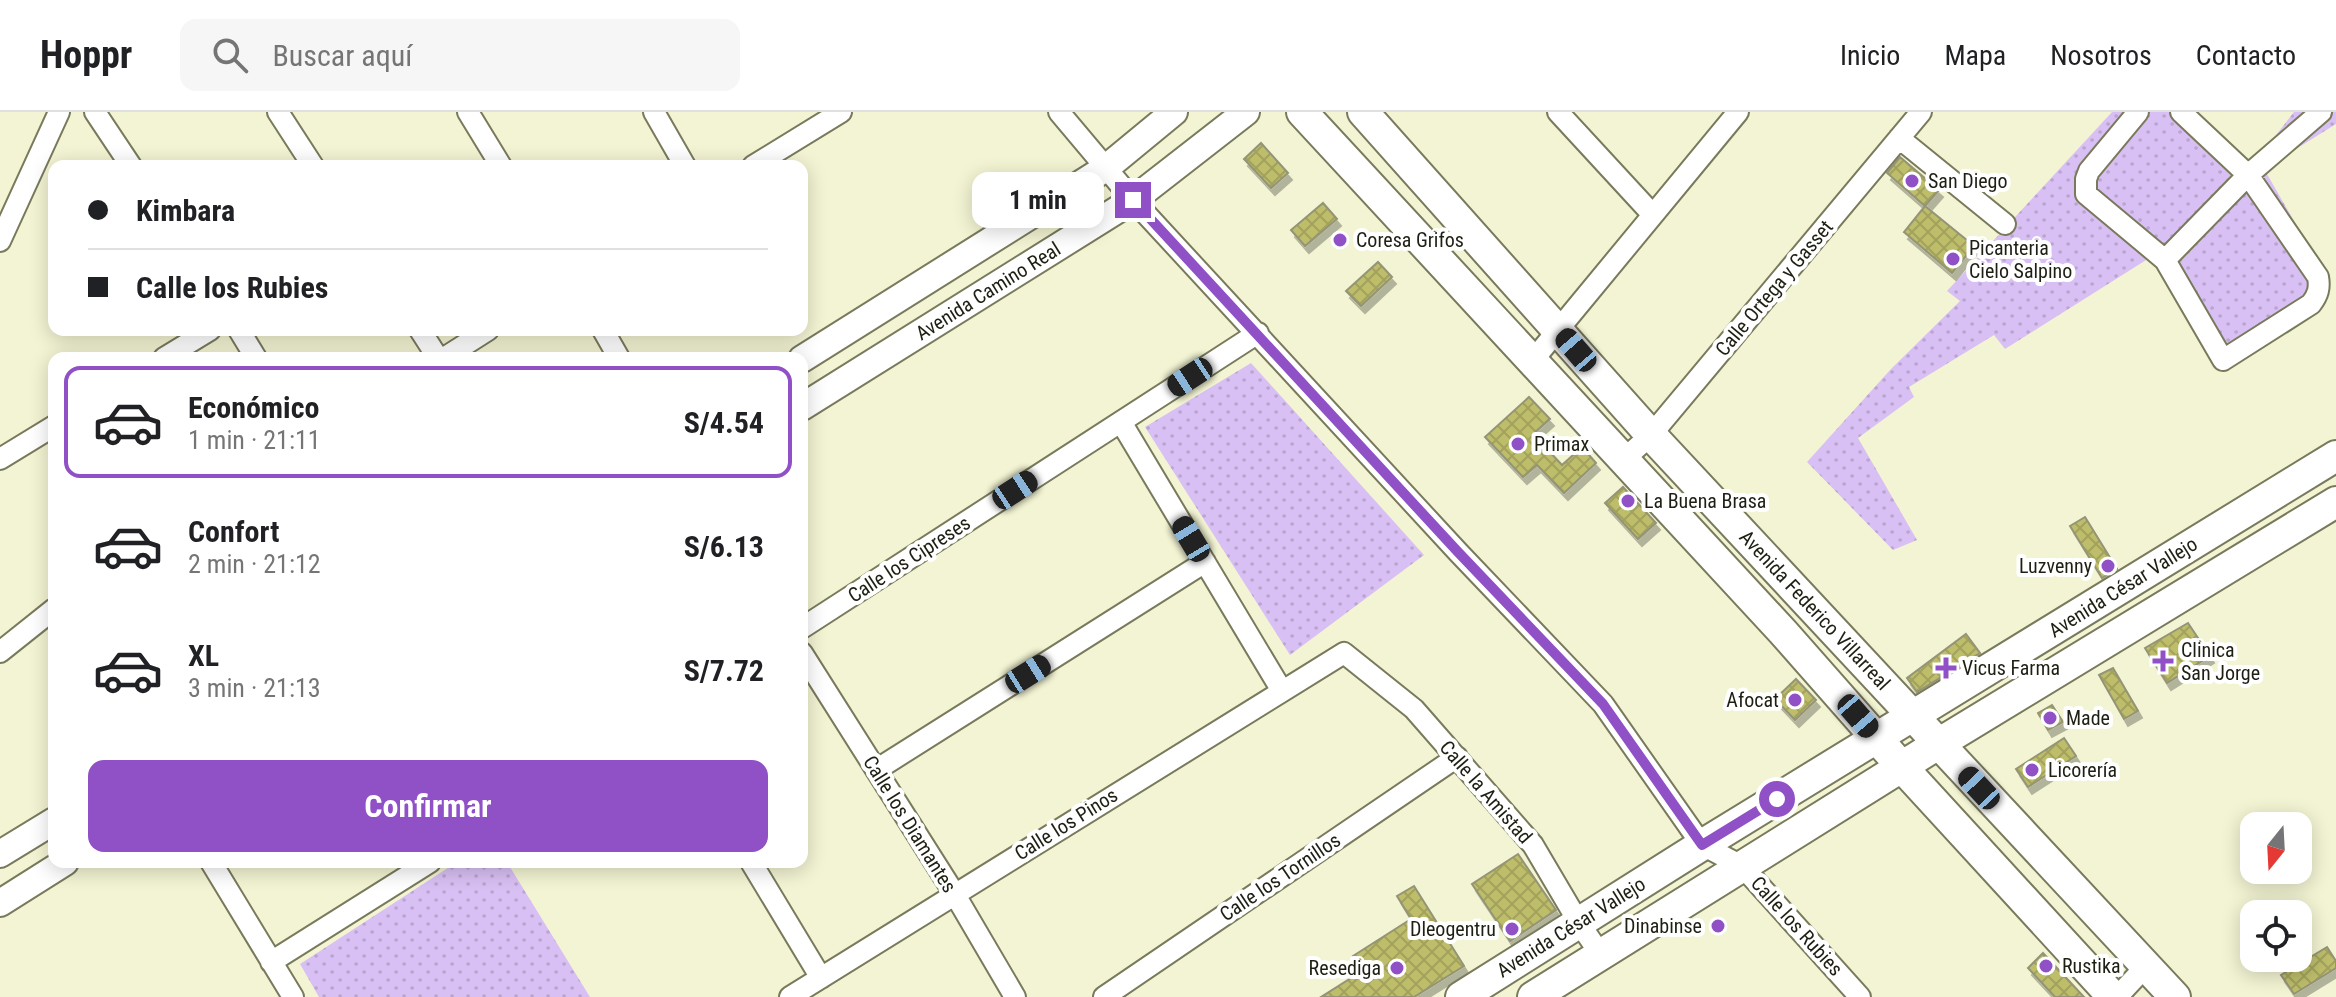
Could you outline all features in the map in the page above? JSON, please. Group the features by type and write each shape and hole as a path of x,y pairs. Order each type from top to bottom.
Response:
{"main road":[{"name":"Avenida Federico Villarreal","path":"1302,112 1534,359 1902,767 2115,997"},
{"name":"Avenida Federico Villarreal","path":"1363,112 1651,435 2175,997"},
{"name":"Avenida César Vallejo","path":"1468,995 1702,845 2336,456"},
{"name":"Avenida César Vallejo","path":"1533,997 1938,744 2336,502"},
{"path":"2227,522 2257,550"},
{"path":"1783,632 1814,608"}],"street":[{"path":"0,241 59,112"},
{"path":"95,112 127,160"},
{"path":"278,112 309,160"},
{"path":"468,112 497,160"},
{"path":"654,112 682,160"},
{"path":"763,160 841,112"},
{"name":"Calle los Rubies","path":"1059,112 1133,200 1603,704 1702,845 1742,866 1860,997"},
{"name":"Avenida Camino Real","path":"808,355 1106,168 1174,112"},
{"name":"Avenida Camino Real","path":"808,403 1133,200 1246,112"},
{"path":"1558,112 1653,215"},
{"path":"1534,359 1738,112"},
{"name":"Calle Ortega y Gasset","path":"1623,460 1651,435 1921,112"},
{"path":"2138,112 2089,171 2085,187 2091,199 2165,260 2223,360 2311,304 2318,292 2318,277 2248,175 2181,112"},
{"path":"2165,260 2248,175 2321,112"},
{"path":"1899,138 2005,224"},
{"name":"Calle los Cipreses","path":"808,624 1258,333"},
{"path":"174,352 200,336"},
{"path":"451,352 478,336"},
{"path":"1121,422 1282,691"},
{"path":"0,459 48,430"},
{"path":"876,770 1205,562"},
{"path":"1,649 48,614"},
{"name":"Calle los Pinos","path":"790,997 1344,653"},
{"name":"Calle la Amistad","path":"1344,653 1414,709 1533,845 1601,955"},
{"name":"Calle los Diamantes","path":"808,662 954,893 1015,997"},
{"name":"Calle los Tornillos","path":"1104,997 1457,757"},
{"path":"0,854 48,825"},
{"path":"0,903 55,868"},
{"path":"215,868 293,997"},
{"path":"271,962 420,868"},
{"path":"755,868 821,978"},
{"path":"2115,997 2146,966"}],"shaded area":[{"path":"2112,112 2188,112 2252,166 2294,112 2336,112 2336,124 2264,169 2330,283 2223,348 2162,250 2005,349 1994,335 1909,387 1914,397 1858,438 1917,540 1893,550 1807,462 1891,369 1960,301 1947,291"},
{"path":"1251,363 1424,555 1290,655 1145,427"},
{"path":"448,868 511,868 590,997 319,997 300,964"}],"building":[{"path":"1261,143 1288,173 1271,188 1244,159"},
{"name":"San Diego","path":"1900,157 1939,190 1925,206 1887,173"},
{"path":"1323,203 1337,219 1305,246 1291,230"},
{"path":"1925,206 1974,246 1952,273 1904,232"},
{"path":"1378,262 1392,277 1361,306 1346,291"},
{"name":"Primax","path":"1529,397 1550,419 1533,434 1562,465 1582,447 1596,463 1564,493 1537,465 1523,477 1485,437"},
{"path":"1623,487 1656,523 1638,539 1605,503"},
{"path":"2085,517 2117,569 2102,578 2070,526"},
{"path":"2188,623 2210,656 2167,683 2145,648"},
{"path":"1966,634 1980,653 1917,692 1907,678"},
{"path":"2113,668 2138,711 2124,719 2099,675"},
{"name":"Afocat","path":"1796,679 1816,700 1795,720 1775,699"},
{"name":"Made","path":"2052,705 2063,722 2048,730 2038,713"},
{"path":"2064,738 2076,756 2028,787 2016,769"},
{"path":"1518,854 1556,910 1510,941 1472,884"},
{"path":"1414,886 1464,966 1414,997 1321,997 1362,971 1353,956 1411,919 1397,896"},
{"path":"2327,947 2336,961 2336,968 2294,994 2281,975 2286,972 2312,972 2312,956"},
{"path":"2043,953 2084,997 2055,997 2028,968"}],"place":[{"name":"San Diego","path":"1912,181"},
{"name":"Coresa Grifos","path":"1340,240"},
{"name":"Picanteria Cielo Salpino","path":"1953,259"},
{"name":"Primax","path":"1518,444"},
{"name":"La Buena Brasa","path":"1628,501"},
{"name":"Luzvenny","path":"2108,566"},
{"name":"Clinica San Jorge","path":"2163,661"},
{"name":"Vicus Farma","path":"1946,668"},
{"name":"Afocat","path":"1795,700"},
{"name":"Made","path":"2050,718"},
{"name":"Licorería","path":"2032,770"},
{"name":"Dinabinse","path":"1718,926"},
{"name":"Dleogentru","path":"1512,929"},
{"name":"Rustika","path":"2046,966"},
{"name":"Resediga","path":"1397,968"}],"route":[{"path":"1133,200 1603,704 1702,845 1777,799"}]}
